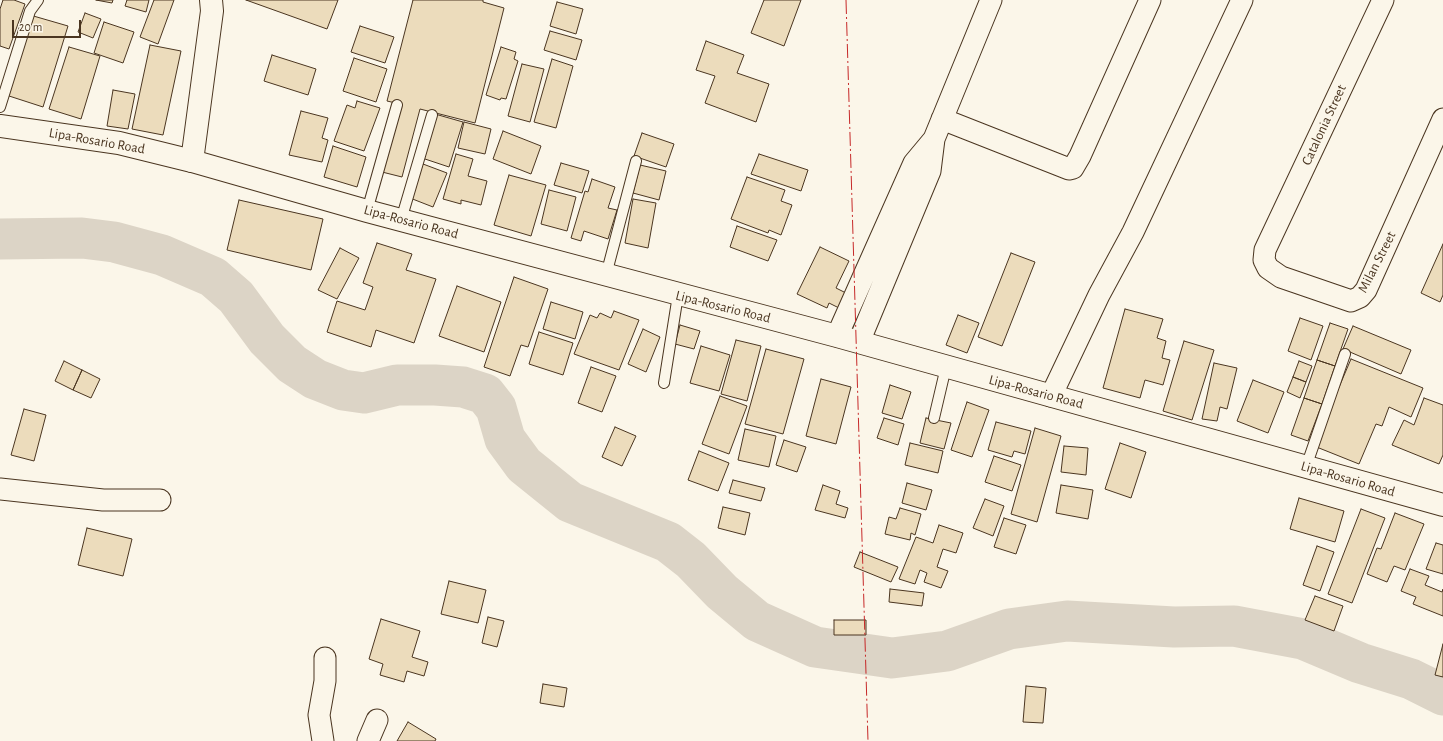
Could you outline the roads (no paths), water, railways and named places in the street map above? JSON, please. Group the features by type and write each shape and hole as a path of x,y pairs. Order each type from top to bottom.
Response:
{"main road":[{"path":"192,160 212,11 212,0"},
{"name":"Lipa-Rosario Road","path":"0,126 119,143 192,160 367,211 859,342 1443,505"}],"street":[{"path":"859,342 930,171 934,139 991,0"},
{"path":"942,119 1069,169 1073,168 1080,156 1150,0"},
{"path":"1051,396 1099,295 1133,232 1242,0"},
{"name":"Catalonia Street","path":"1265,250 1383,0"},
{"name":"Milan Street","path":"1265,250 1264,260 1268,268 1280,277 1351,301 1360,297 1366,290 1443,119"},
{"path":"837,336 914,164 934,139"},
{"path":"0,489 103,500 160,500"},
{"path":"323,741 319,715 325,680 324,658"},
{"path":"368,741 377,720"}],"lane":[{"path":"0,107 30,11 38,0"},
{"path":"367,211 397,105"},
{"path":"401,220 432,114"},
{"path":"606,275 636,161"},
{"path":"664,383 678,295"},
{"path":"1306,467 1345,354"},
{"path":"934,418 946,367"}],"waterway":[{"path":"0,239 82,238 114,242 162,255 213,277 236,297 267,339 292,364 315,379 343,390 364,393 397,385 435,385 463,387 485,394 496,408 505,439 524,465 570,502 668,542 691,560 722,592 757,621 815,647 892,658 947,651 1009,629 1067,621 1174,627 1234,626 1303,639 1360,663 1411,679 1443,695"}]}
